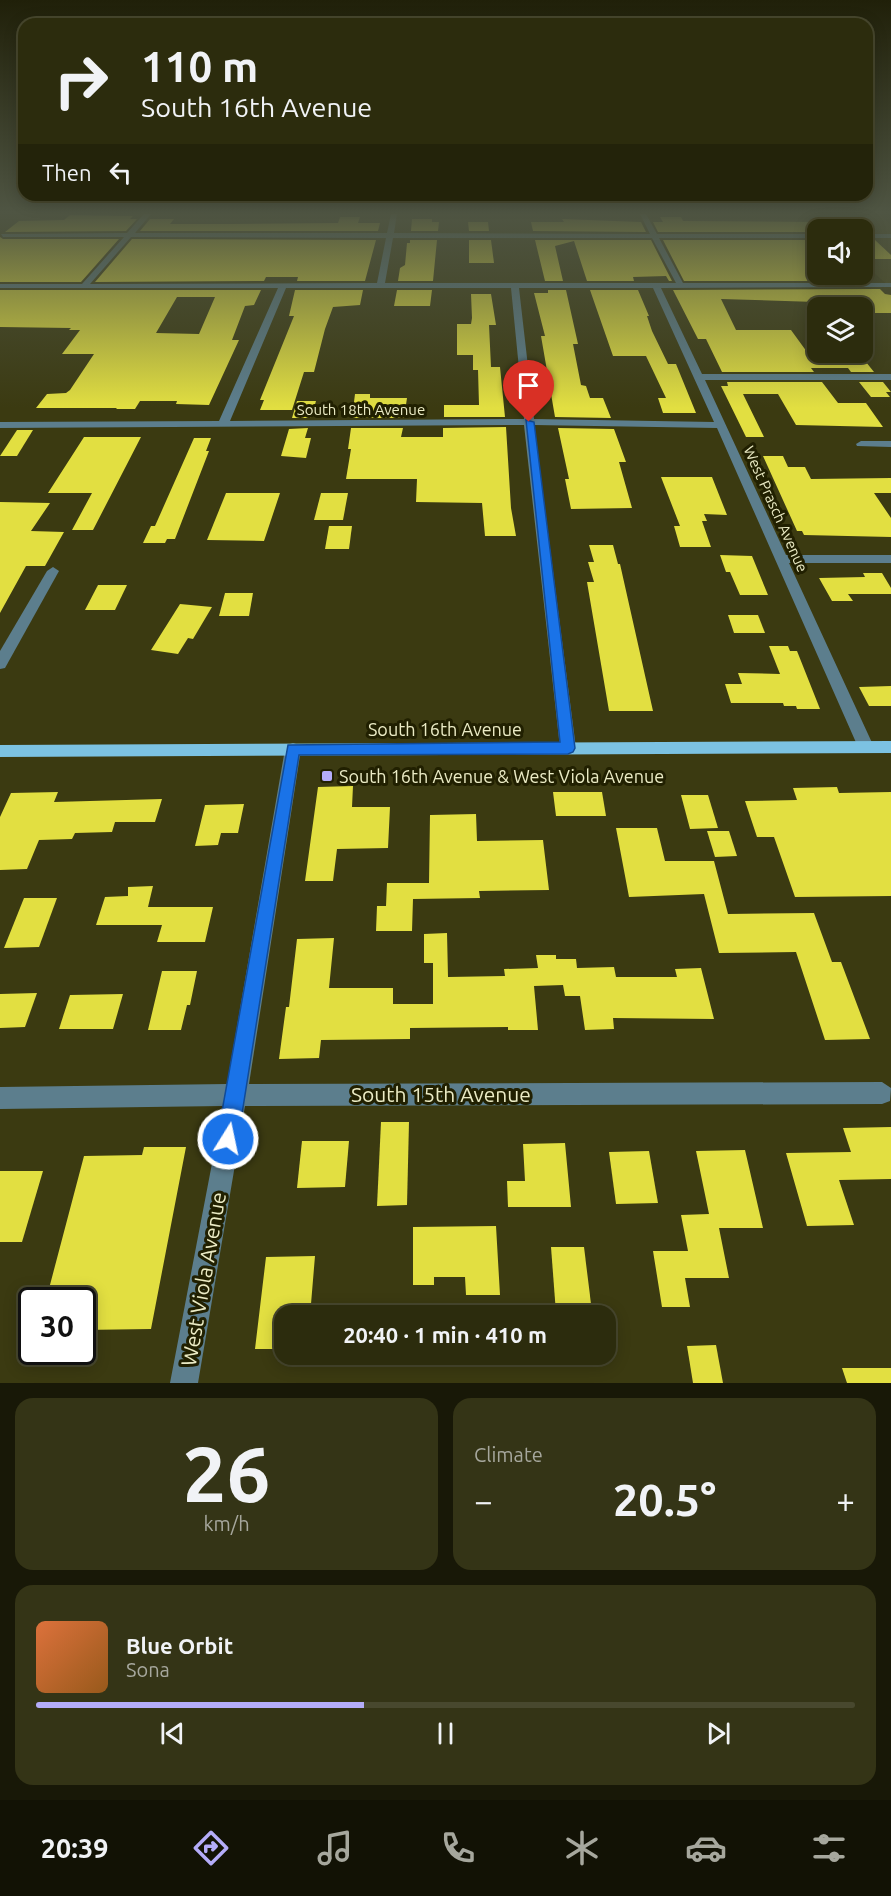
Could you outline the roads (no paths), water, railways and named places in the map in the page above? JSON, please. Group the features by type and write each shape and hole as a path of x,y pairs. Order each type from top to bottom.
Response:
{"main road":[{"name":"South 16th Avenue","path":"0,751 891,747"}],"street":[{"path":"86,284 91,279"},
{"path":"381,285 382,279"},
{"path":"678,279 681,285"},
{"path":"0,286 86,284 891,285"},
{"path":"223,424 285,284"},
{"name":"West Prasch Avenue","path":"656,285 866,747"},
{"path":"515,286 568,748"},
{"path":"699,377 891,376"},
{"name":"South 18th Avenue","path":"0,425 529,422 721,425"},
{"path":"861,444 891,444"},
{"path":"782,559 891,559"},
{"path":"0,664 52,571"},
{"name":"West Viola Avenue","path":"184,1383 236,1095 293,749"},
{"name":"South 15th Avenue","path":"0,1098 882,1093"}],"place":[{"name":"South 16th Avenue & West Viola Avenue","path":"327,776"}]}
